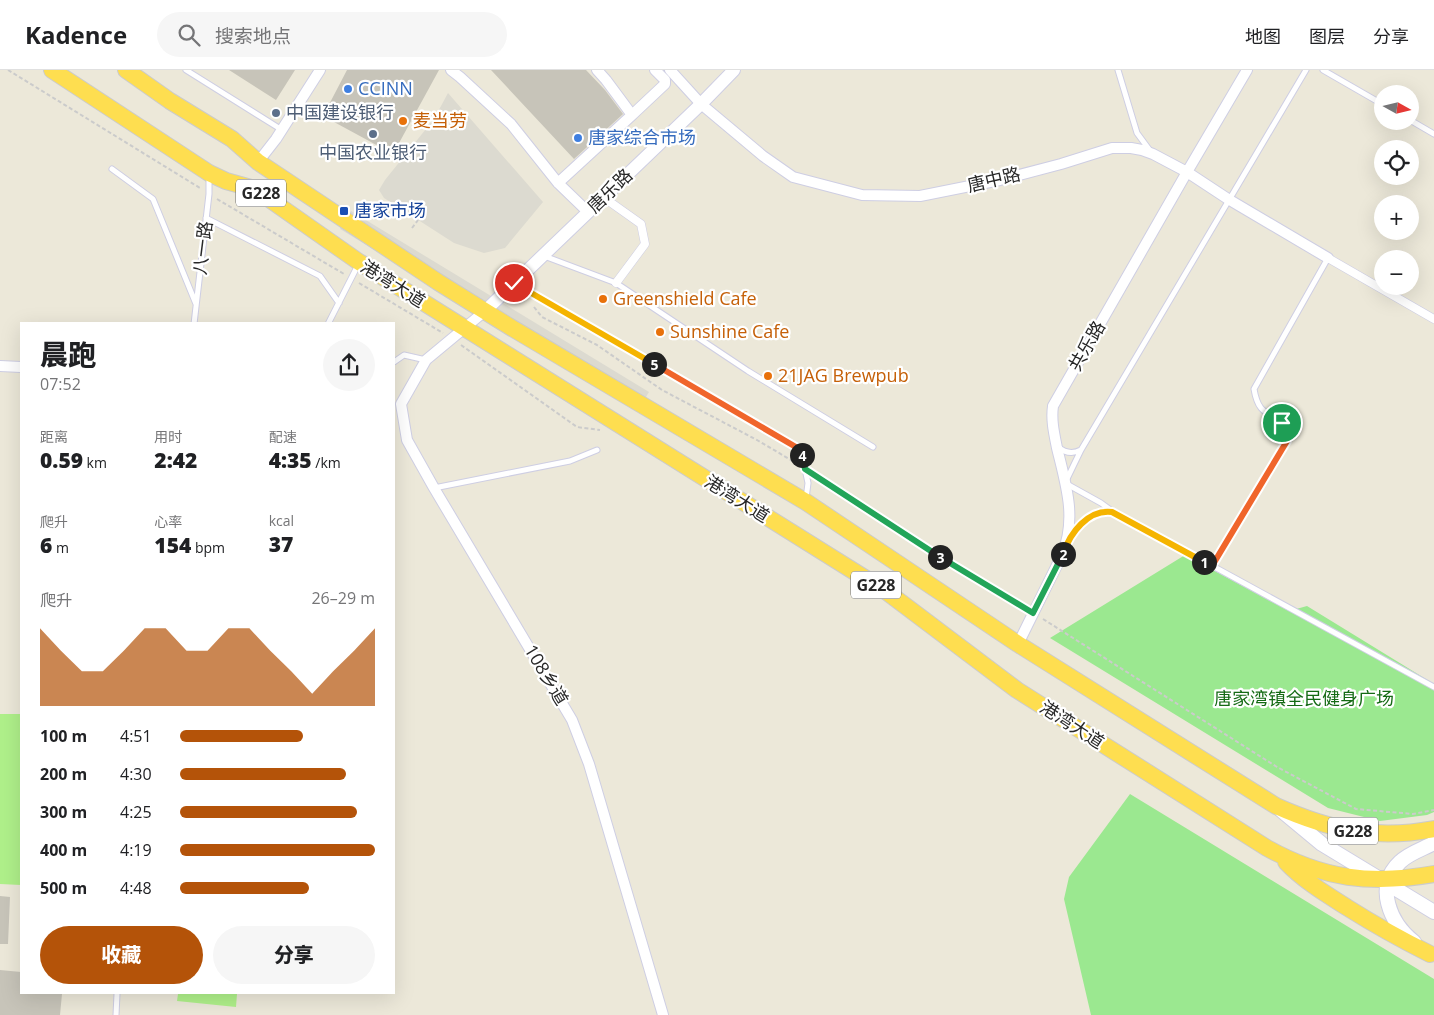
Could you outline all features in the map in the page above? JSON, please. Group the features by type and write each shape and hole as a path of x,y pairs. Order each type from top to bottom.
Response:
{"highway":[{"name":"港湾大道","path":"52,70 209,173 226,181 255,189 458,333 887,592 1017,690 1279,855 1330,874 1355,878 1385,880 1434,874"},
{"name":"港湾大道","path":"126,70 170,101 232,139 258,162 484,311 806,502 1018,644 1276,806 1329,826 1364,833 1401,833 1434,829"},
{"path":"1279,855 1313,886 1393,935 1432,956"}],"main road":[{"path":"1276,806 1322,844 1385,880 1434,912"},
{"path":"1432,956 1408,937 1396,923 1387,899 1385,880 1403,859 1434,843"}],"street":[{"path":"258,162 276,139 320,70"},
{"path":"451,70 464,73 511,124 558,183 588,212"},
{"path":"597,70 632,115"},
{"path":"558,183 664,84 664,80 655,70"},
{"name":"唐中路","path":"670,70 701,104 763,156 793,177 862,195 920,196 1000,180 1112,148 1130,148 1153,154 1187,172 1228,199 1328,258"},
{"name":"唐乐路","path":"484,311 701,104 734,70"},
{"name":"共乐路","path":"1018,644 1067,543 1070,505 1052,423 1053,406 1247,70"},
{"path":"603,197 641,224 645,244 616,283"},
{"path":"1328,258 1434,319"},
{"name":"108乡道","path":"484,311 426,360 401,404 407,440 572,720 589,764 662,1015"},
{"path":"0,366 20,367"}],"lane":[{"path":"186,70 282,130"},
{"path":"1118,70 1138,133 1153,154"},
{"path":"1306,70 1081,450 1065,483 1094,498 1112,512 1434,687"},
{"path":"1323,70 1374,99"},
{"path":"1419,125 1434,134"},
{"path":"112,170 153,199 196,304"},
{"name":"八一路","path":"194,322 209,194 209,173"},
{"path":"206,218 320,276 339,303"},
{"path":"542,256 616,283 748,371 873,447"},
{"path":"1212,566 1287,441 1286,427 1260,407 1254,389 1328,258"},
{"path":"329,322 359,262"},
{"path":"514,283 801,450 808,483 806,502"},
{"path":"395,361 404,355 426,360"},
{"path":"1057,445 1062,450 1068,452 1081,450"},
{"path":"434,488 570,461 597,450"},
{"path":"1067,543 1090,516 1100,512 1112,512"},
{"path":"116,1015 117,994"}],"path":[{"path":"8,70 209,194 351,278 458,333 576,427 605,431"},
{"path":"412,228 418,220"},
{"path":"534,307 542,317 597,345 662,390 758,440 805,469 956,568 1033,613 1277,767 1356,809 1413,814 1434,810"}],"green space":[{"name":"唐家湾镇全民健身广场","path":"1185,555 1289,611 1307,606 1434,684 1434,812 1427,815 1380,821 1328,808 1050,638"},
{"path":"0,714 20,714 20,885 0,884"},
{"path":"1130,794 1434,979 1434,1015 1091,1015 1064,899 1069,877"},
{"path":"178,994 237,994 236,1007 177,1001"}],"shaded area":[{"path":"448,93 543,202 505,248 484,253 454,243 384,198 379,190 434,119"},
{"path":"351,211 649,392 638,410 340,229"}],"building":[{"path":"229,70 295,70 276,100"},
{"path":"347,70 439,70 393,154 323,116"},
{"name":"唐家综合市场","path":"491,70 586,70 605,90 623,114 574,159"},
{"path":"0,896 10,897 8,944 0,944"},
{"path":"0,970 20,972 20,994 62,994 60,1015 0,1015"}],"place":[{"name":"CCINN","path":"348,89"},
{"name":"中国建设银行","path":"276,113"},
{"name":"麦当劳","path":"403,121"},
{"name":"中国农业银行","path":"373,134"},
{"name":"唐家综合市场","path":"578,138"},
{"name":"唐家市场","path":"344,211"},
{"name":"Greenshield Cafe","path":"603,299"},
{"name":"Sunshine Cafe","path":"660,332"},
{"name":"21JAG Brewpub","path":"768,376"}],"route":[{"path":"514,283 801,450 805,469 956,568 1033,613 1067,543 1084,521 1095,513 1112,512 1212,566 1287,441 1288,431 1282,423"}]}
